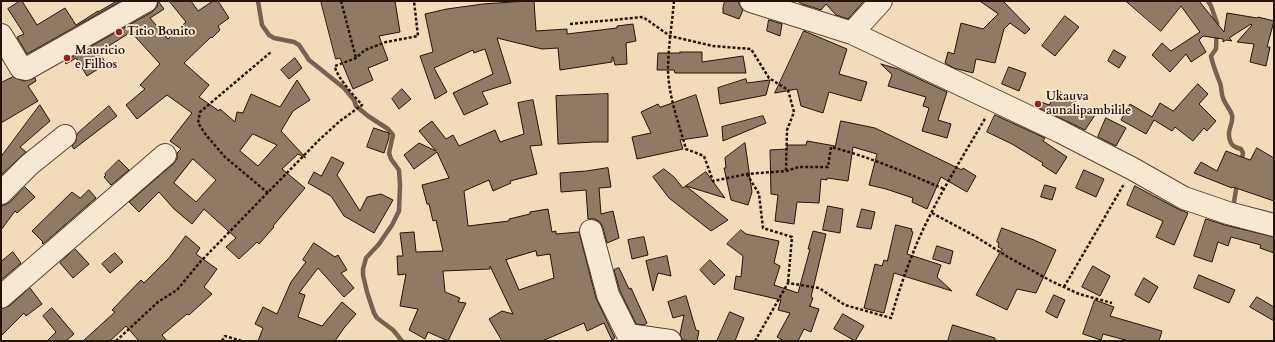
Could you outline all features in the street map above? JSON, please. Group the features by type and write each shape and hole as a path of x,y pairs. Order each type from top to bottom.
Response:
{"street":[{"path":"1,35 21,68 26,69 146,1"},
{"path":"751,1 852,33 996,101 1133,169 1184,198 1228,213 1274,225"},
{"path":"852,33 881,1"},
{"path":"1,193 29,165 64,136"},
{"path":"1,297 165,155"},
{"path":"590,231 608,295 628,335 670,341"}],"path":[{"path":"341,1 356,58"},
{"path":"116,341 158,302 177,290 201,261 320,139 340,121 362,105 344,82 335,67 338,64 356,58 365,50 386,42 418,36 414,1"},
{"path":"674,1 668,71 670,88 686,149 704,156 713,180 747,174 786,171 799,167 828,167 831,147 856,154 900,170 944,189"},
{"path":"570,24 643,17 670,36 714,46 751,49 769,78 788,90 794,112 787,130 786,171"},
{"path":"268,193 225,157 198,123 200,112 271,52"},
{"path":"788,283 818,288 845,305 891,318 917,243 944,189 996,101"},
{"path":"1064,287 1133,169"},
{"path":"747,174 759,194 763,228 792,237 788,283 755,341"},
{"path":"932,213 973,235 1008,257 1064,287 1078,294 1112,303"},
{"path":"222,341 225,336 242,341"}],"building":[{"path":"22,1 37,25 65,8 76,25 98,11 117,1 121,1 27,54 17,37 24,34 8,9"},
{"path":"158,1 164,9 150,18 168,39 186,22 169,1 191,1 198,11 213,1 218,1 229,18 218,26 220,30 212,38 211,37 184,63 209,85 199,97 219,111 220,109 235,122 237,112 243,113 251,94 280,107 297,80 310,100 293,111 281,131 306,158 298,154 282,169 305,188 259,244 257,242 239,259 226,247 236,238 204,209 192,224 174,209 159,192 139,212 129,202 177,159 177,153 181,149 170,141 192,113 167,95 137,119 126,105 145,89 140,85 160,64 131,32 99,52 106,64 87,76 76,58 66,64 65,61 152,12 157,7","holes":["253,134 277,145 258,166 240,151","193,159 216,180 196,202 174,183"]},
{"path":"321,1 395,1 400,32 379,36 388,60 368,68 373,80 353,89 340,58 336,59"},
{"path":"534,1 536,31 567,29 567,34 617,28 617,26 633,24 636,41 626,43 627,64 615,65 612,57 612,62 560,70 558,48 542,49 497,38 511,83 482,92 488,104 464,115 453,93 493,74 485,49 474,53 473,50 434,68 447,92 435,99 420,56 433,52 425,14 483,4"},
{"path":"725,1 739,1 739,4 743,10 739,19 723,13"},
{"path":"798,1 864,1 848,19 836,15 826,4 821,10 802,4"},
{"path":"980,1 1003,1 1030,29 1025,34 1010,23 1004,29 995,63 976,59 973,73 954,68 945,63 948,52 954,54 961,23 983,29 998,14"},
{"path":"1126,1 1199,1 1224,32 1227,13 1258,17 1274,21 1267,47 1270,47 1266,66 1250,62 1254,44 1237,42 1252,25 1251,24 1229,38 1232,41 1226,40 1223,42 1223,39 1203,36 1199,40 1206,52 1191,62 1186,54 1170,72 1152,55 1162,43 1171,51 1200,32 1181,6 1161,31"},
{"path":"1065,16 1079,27 1055,56 1042,46"},
{"path":"769,20 782,24 780,36 767,31"},
{"path":"804,31 847,49 839,74 867,82 861,101 829,92 823,113 801,106 797,89 775,93"},
{"path":"1114,50 1126,57 1119,68 1108,61"},
{"path":"702,52 702,62 743,56 746,73 675,73 674,70 657,70 658,53"},
{"path":"295,58 302,68 289,79 281,70"},
{"path":"881,64 898,69 947,92 938,120 951,124 947,138 922,131 929,108 923,106 926,97 888,86 892,75"},
{"path":"1009,67 1026,73 1019,91 1002,84"},
{"path":"13,77 24,81 35,78 36,81 28,86 38,101 1,123 1,83"},
{"path":"746,79 747,83 770,80 766,95 720,104 718,88"},
{"path":"1198,84 1208,94 1199,104 1216,121 1207,131 1204,128 1193,141 1175,127 1172,131 1154,120 1146,134 1121,120 1130,104 1152,117 1160,103 1173,111"},
{"path":"402,89 411,99 399,109 392,99"},
{"path":"1057,90 1076,101 1074,104 1095,115 1085,130 1035,106 1036,100 1049,105"},
{"path":"608,94 608,142 558,144 556,96"},
{"path":"696,95 708,136 680,140 683,149 637,159 632,137 651,133 641,112 658,104 660,107"},
{"path":"533,100 542,145 530,146 537,174 510,181 511,183 493,191 489,180 464,191 468,226 509,221 509,219 530,214 530,212 548,209 552,232 556,231 556,234 579,232 596,298 615,338 612,340 604,323 587,331 584,323 542,341 502,341 489,319 502,311 513,314 490,266 490,269 443,271 445,292 460,298 458,302 466,303 448,341 428,332 425,339 409,330 418,309 400,306 406,274 398,275 397,256 403,256 400,233 414,232 416,252 443,251 436,220 433,221 422,185 449,178 437,152 414,169 404,155 419,143 436,151 419,131 432,121 446,139 453,135 459,146 495,130 500,142 524,134 518,103","holes":["536,251 537,256 550,254 554,278 519,290 506,260"]},
{"path":"40,105 50,121 20,147 26,152 1,175 1,157"},
{"path":"109,106 117,116 74,149 72,146 76,141 77,134"},
{"path":"995,115 1045,138 1043,141 1067,157 1056,174 1042,165 1043,163 1012,144 987,132"},
{"path":"763,116 766,123 723,141 722,127"},
{"path":"1106,118 1126,128 1116,146 1098,137"},
{"path":"841,121 875,128 962,170 963,168 976,176 967,192 941,177 927,209 912,202 913,198 869,185 877,154 853,147 848,181 827,178 827,180 821,179 819,203 797,202 794,224 775,221 778,195 771,194 770,150 787,149 787,145 806,145 807,141 835,146"},
{"path":"374,128 389,133 389,138 384,153 367,147"},
{"path":"745,143 752,192 748,205 731,200 724,168 726,168 725,158"},
{"path":"1257,148 1274,158 1274,201 1233,187 1232,188 1194,173 1201,162 1217,171 1226,151 1250,160"},
{"path":"332,157 344,163 337,175 360,211 367,197 381,194 393,200 374,233 344,216 331,196 308,183 314,172 321,176"},
{"path":"119,160 129,170 111,185 104,177 106,175 105,174"},
{"path":"608,168 611,187 599,188 601,214 613,211 619,238 607,243 600,222 595,219 588,219 586,190 561,192 560,173"},
{"path":"664,169 674,177 683,188 686,186 728,220 711,231 669,198 653,177"},
{"path":"1084,170 1104,179 1096,197 1076,188"},
{"path":"706,172 725,198 686,186"},
{"path":"1045,185 1056,188 1052,200 1041,197"},
{"path":"1135,186 1188,213 1174,245 1156,237 1163,221 1127,205"},
{"path":"25,187 35,197 17,213 15,211 1,230 1,205 5,205 10,202"},
{"path":"89,190 96,198 43,244 43,242 32,231 72,192 80,198"},
{"path":"828,206 843,209 840,233 823,230"},
{"path":"862,209 875,212 871,229 857,227"},
{"path":"1206,219 1274,237 1274,253 1260,248 1261,245 1231,237 1228,246 1218,242 1212,262 1194,256"},
{"path":"896,225 912,229 911,231 913,232 907,254 941,265 937,277 952,291 894,273 884,313 864,308 875,264 882,266 884,260 887,261"},
{"path":"1002,228 1056,250 1036,293 1017,289 1007,310 976,295 1002,249 998,247 999,243 997,242"},
{"path":"741,230 746,234 779,241 774,263 780,266 774,285 798,293 810,249 808,249 813,231 826,234 811,297 813,298 809,306 819,309 811,332 804,329 798,341 784,341 777,337 790,313 778,310 781,300 734,289 736,276 741,277 743,256 727,244"},
{"path":"186,236 200,248 196,254 217,269 204,287 212,294 189,315 187,314 162,335 167,341 139,341 126,326 110,341 83,341 115,312 112,310 141,280 144,283 169,258"},
{"path":"644,237 648,255 632,259 628,240"},
{"path":"314,243 335,257 338,255 347,270 341,273 354,288 344,297 318,268 299,293 305,295 298,317 322,326 342,302 356,314 335,341 258,341 263,328 255,324 263,307 277,314 291,282 306,262 303,260"},
{"path":"937,246 953,251 950,264 933,259"},
{"path":"75,249 89,264 73,278 60,263"},
{"path":"13,252 21,263 1,280 1,262"},
{"path":"115,253 123,262 110,273 102,264"},
{"path":"667,256 671,276 658,273 653,291 646,261"},
{"path":"710,260 725,275 714,285 700,270"},
{"path":"1093,266 1110,276 1100,296 1082,287"},
{"path":"619,268 629,289 631,288 647,323 644,325 636,324 620,291 614,270"},
{"path":"1199,275 1235,290 1229,303 1194,288"},
{"path":"1144,278 1158,287 1149,303 1135,295"},
{"path":"30,288 42,304 26,316 24,313 1,336 1,309 9,306"},
{"path":"1054,295 1065,300 1057,318 1046,312"},
{"path":"686,296 696,330 699,331 697,341 682,340 680,334 684,315 673,318 668,302"},
{"path":"1257,297 1274,307 1274,321 1250,307"},
{"path":"1095,300 1114,307 1110,316 1162,331 1159,341 1129,341 1103,334 1101,340 1083,334"},
{"path":"52,308 74,334 66,341 47,341 56,332 43,316"},
{"path":"730,312 744,318 735,341 717,341"},
{"path":"843,314 864,326 855,341 834,329"},
{"path":"953,325 995,338 995,341 948,341"}],"waterway":[{"path":"258,1 262,25 269,35 274,38 294,42 299,45 309,60 344,88 354,100 356,106 388,129 393,135 389,153 391,159 399,170 399,211 392,225 379,244 366,258 363,275 374,313 377,318 393,330 402,341"},
{"path":"1208,1 1217,23 1216,49 1211,56 1221,85 1222,96 1232,115 1229,138 1231,143 1237,148 1241,149 1243,153 1241,163"},
{"path":"1233,207 1237,184"}],"place":[{"name":"Titio Bonito","path":"119,32"},
{"name":"Mauricio e Filhos","path":"67,58"},
{"name":"Ukauva aunalipambilile","path":"1038,104"}]}
